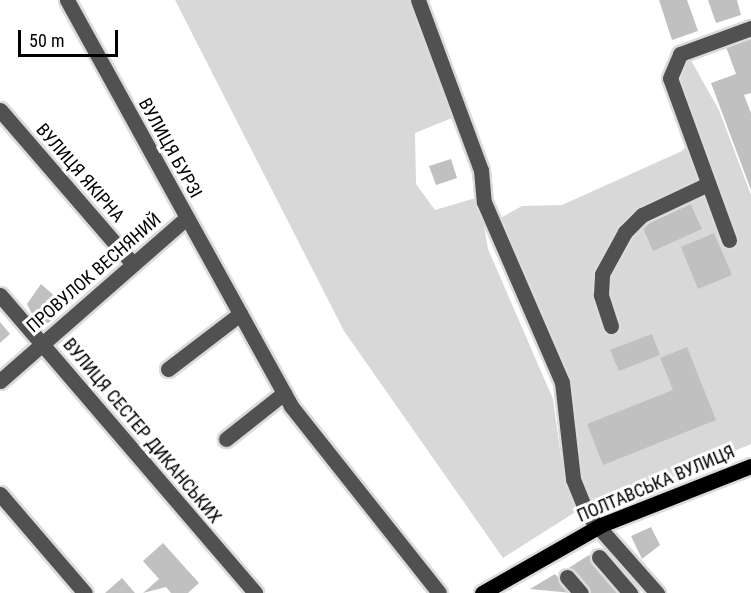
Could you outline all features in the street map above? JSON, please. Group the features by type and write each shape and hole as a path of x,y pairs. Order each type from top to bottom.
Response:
{"main road":[{"name":"ПОЛТАВСЬКА ВУЛИЦЯ","path":"485,592 601,525 750,470"}],"street":[{"name":"ВУЛИЦЯ БУРЗІ","path":"67,0 284,393 438,593"},
{"path":"418,0 481,170 484,202 562,382 573,479 587,514 601,525 650,591"},
{"path":"729,240 669,78 672,64 692,48 751,28"},
{"name":"ВУЛИЦЯ ЯКІРНА","path":"0,110 131,262"},
{"path":"611,326 601,295 602,274 625,232 642,215 708,184"},
{"name":"ПРОВУЛОК ВЕСНЯНИЙ","path":"0,381 131,262 186,218"},
{"name":"ВУЛИЦЯ СЕСТЕР ДИКАНСЬКИХ","path":"0,295 255,593"},
{"path":"168,369 240,314"},
{"path":"226,439 284,393"},
{"path":"0,494 86,593"},
{"path":"599,557 630,593"},
{"path":"567,577 581,593"}],"shaded area":[{"path":"175,0 410,0 452,118 415,133 416,184 435,210 479,197 488,249 553,399 561,457 577,511 503,558 344,331"},
{"path":"688,55 719,110 751,195 751,444 599,509 576,473 574,433 497,220 522,206 562,205 682,151 690,142 676,79 681,58"}],"building":[{"path":"659,0 687,0 698,31 672,40"},
{"path":"708,0 737,0 741,15 716,23"},
{"path":"751,38 751,93 744,95 751,113 751,190 711,83 736,74 726,47"},
{"path":"451,159 457,178 436,185 429,166"},
{"path":"690,203 702,229 653,251 641,224"},
{"path":"714,233 732,275 698,289 681,247"},
{"path":"41,284 67,307 40,330 27,304"},
{"path":"0,322 10,334 0,343"},
{"path":"652,334 660,355 619,371 610,350"},
{"path":"687,347 716,420 603,465 587,424 673,390 660,358"},
{"path":"651,527 660,545 642,559 631,536"},
{"path":"163,543 199,583 188,593 171,593 166,587 143,593 159,579 143,561"},
{"path":"611,553 633,577 627,583 604,559"},
{"path":"589,555 621,593 588,593 567,569"},
{"path":"555,574 572,593 530,589"},
{"path":"122,578 135,593 105,593"}]}
